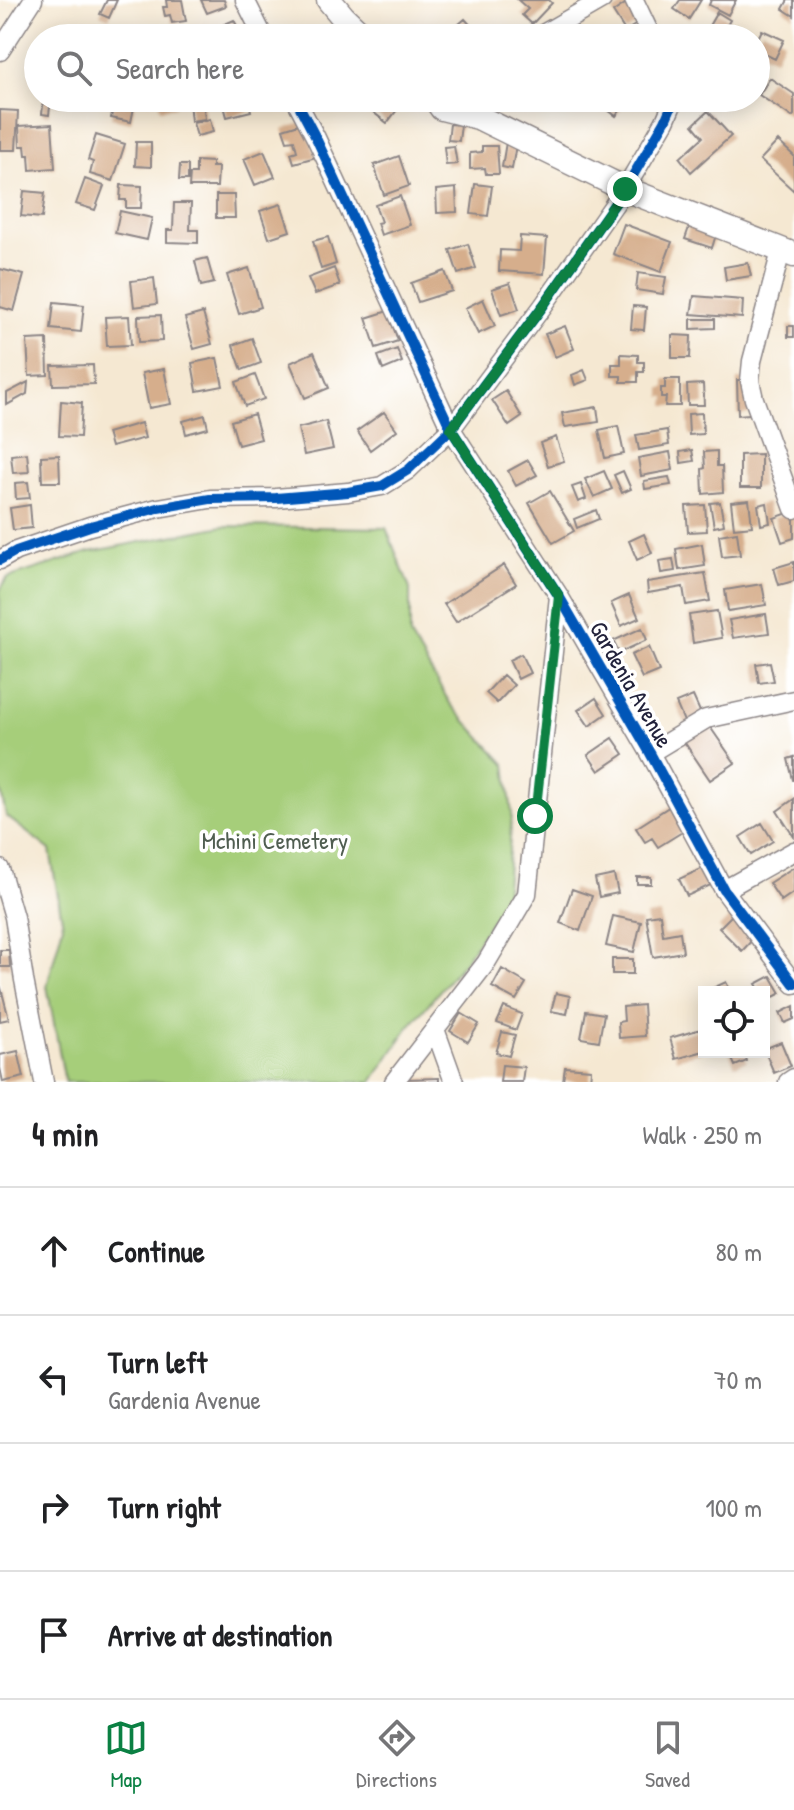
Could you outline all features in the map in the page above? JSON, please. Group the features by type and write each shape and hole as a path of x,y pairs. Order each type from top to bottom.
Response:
{"street":[{"path":"0,51 33,0"},
{"path":"245,0 257,24"},
{"path":"329,0 350,24"},
{"path":"560,24 602,0"},
{"path":"634,0 645,24"},
{"name":"Gardenia Avenue","path":"302,112 451,429 559,596 650,753 724,890 794,984"},
{"path":"467,112 625,189 787,253 752,361 750,381 794,509"},
{"path":"0,560 16,551 90,526 158,508 210,499 348,492 382,486 408,470 451,429 543,306 625,189 669,112"},
{"path":"394,1082 486,963 527,894 559,596"},
{"path":"650,753 706,719 794,700"},
{"path":"724,890 794,851"},
{"path":"0,869 14,917 44,1082"},
{"path":"435,1029 454,1082"},
{"path":"788,1082 794,1078"}],"green space":[{"name":"Mchini Cemetery","path":"223,526 386,528 410,589 410,636 451,705 506,765 512,814 505,900 464,962 408,1028 372,1082 65,1082 47,986 63,925 50,850 6,816 0,787 0,590 7,578 89,552"}],"building":[{"path":"107,0 117,0 109,18 100,14"},
{"path":"166,0 182,0 186,21 172,23 170,15 165,16 163,7 167,7"},
{"path":"201,0 224,0 226,6 207,13"},
{"path":"518,0 549,0 552,3 532,24 522,15 528,9"},
{"path":"631,0 644,20 637,24 621,24 613,12"},
{"path":"680,0 701,0 689,19 674,9"},
{"path":"711,0 736,0 728,15 709,5"},
{"path":"788,0 794,0 794,16 783,9"},
{"path":"717,12 730,20 728,24 710,24"},
{"path":"770,34 784,40 775,59 770,57"},
{"path":"770,78 794,94 792,117 770,102"},
{"path":"0,110 18,111 16,150 0,150"},
{"path":"112,112 133,112 131,122 111,118"},
{"path":"190,112 204,112 205,119 191,121"},
{"path":"226,112 247,112 227,117"},
{"path":"373,112 395,112 387,123"},
{"path":"709,112 731,136 691,172 680,158 703,137 693,125"},
{"path":"210,119 213,132 197,136 193,123"},
{"path":"305,122 316,157 294,163 291,153 297,151 294,140 287,141 283,129"},
{"path":"52,124 55,168 30,170 29,155 26,155 25,146 20,146 19,126"},
{"path":"450,124 461,125 459,141 448,140"},
{"path":"96,135 125,144 113,181 90,174 93,162 88,160"},
{"path":"507,136 517,138 512,169 502,167"},
{"path":"778,141 794,156 794,191 760,160"},
{"path":"136,142 151,142 151,167 135,166"},
{"path":"454,146 457,164 446,165 444,147"},
{"path":"482,146 497,146 499,174 486,174 485,168 470,169 470,153 482,152"},
{"path":"264,151 275,177 255,185 244,159"},
{"path":"399,156 409,186 384,195 374,165"},
{"path":"196,161 212,162 212,167 218,167 217,187 189,187 190,174 196,174"},
{"path":"180,165 188,165 188,180 179,180"},
{"path":"85,179 104,186 95,210 76,204"},
{"path":"475,184 492,186 488,216 471,214"},
{"path":"121,185 142,186 141,208 126,208 126,200 120,200"},
{"path":"456,188 457,212 437,213 436,190"},
{"path":"24,191 45,193 42,218 21,216"},
{"path":"216,195 234,195 235,218 216,218"},
{"path":"400,196 410,225 381,235 377,223 381,222 375,205"},
{"path":"174,203 191,203 190,230 198,230 198,243 167,242 167,230 173,230"},
{"path":"281,204 290,231 269,238 260,211"},
{"path":"120,211 152,218 147,240 115,233"},
{"path":"692,219 718,228 712,248 685,239"},
{"path":"624,224 672,242 661,272 613,254"},
{"path":"520,236 547,238 544,274 499,271 500,250 519,251"},
{"path":"328,237 336,264 321,269 313,241"},
{"path":"468,244 476,268 458,274 450,250"},
{"path":"207,258 214,283 201,286 195,261"},
{"path":"748,263 751,276 726,280 724,267"},
{"path":"249,268 261,307 239,314 227,275"},
{"path":"334,268 340,285 315,294 308,278"},
{"path":"0,269 24,275 14,311 0,307"},
{"path":"445,271 452,291 418,302 411,283"},
{"path":"638,273 666,277 663,294 636,290"},
{"path":"154,278 157,304 134,307 131,281"},
{"path":"510,283 519,309 501,315 492,289"},
{"path":"694,296 743,300 742,318 691,314"},
{"path":"483,299 495,326 478,334 465,308"},
{"path":"54,302 84,305 81,332 51,329"},
{"path":"633,306 646,307 644,330 631,329"},
{"path":"388,311 398,341 376,348 366,318"},
{"path":"203,313 212,344 194,349 185,318"},
{"path":"161,315 162,341 139,342 138,316"},
{"path":"129,316 131,345 107,346 105,317"},
{"path":"691,319 715,319 715,328 691,329"},
{"path":"565,326 574,349 555,357 545,334"},
{"path":"788,326 794,326 794,337 788,337"},
{"path":"672,335 691,336 690,358 672,358"},
{"path":"252,338 261,363 242,370 233,345"},
{"path":"47,339 48,375 29,376 27,340"},
{"path":"397,349 402,362 383,370 378,356"},
{"path":"314,352 329,388 305,398 290,363"},
{"path":"621,354 638,355 638,362 644,362 644,372 638,372 638,382 621,382 621,376 612,376 612,364 621,364"},
{"path":"217,358 223,386 197,391 192,363"},
{"path":"93,365 94,384 53,385 52,366"},
{"path":"164,369 171,404 149,408 142,373"},
{"path":"584,370 588,380 575,385 572,375"},
{"path":"255,375 264,399 245,406 236,382"},
{"path":"665,379 680,379 680,406 665,406 666,397 661,397 661,388 665,388"},
{"path":"737,380 752,380 749,414 738,415"},
{"path":"28,382 27,394 7,405 7,393"},
{"path":"703,384 704,405 688,405 687,385"},
{"path":"506,391 522,417 509,426 492,400"},
{"path":"61,401 82,403 80,437 59,436"},
{"path":"597,407 599,422 565,427 562,413"},
{"path":"384,412 397,430 370,450 357,431"},
{"path":"702,413 703,434 689,435 688,414"},
{"path":"254,414 261,439 238,445 231,421"},
{"path":"205,415 208,428 186,434 183,421"},
{"path":"326,421 333,449 304,455 298,428"},
{"path":"141,423 145,438 111,447 107,433"},
{"path":"618,426 624,454 605,458 599,430"},
{"path":"667,430 669,445 639,450 636,435"},
{"path":"556,437 564,461 548,466 540,443"},
{"path":"692,450 694,461 681,463 680,452"},
{"path":"717,451 717,466 722,466 723,492 703,494 704,452"},
{"path":"670,452 673,470 641,476 638,458"},
{"path":"27,453 29,472 13,473 11,455"},
{"path":"761,454 761,488 740,488 740,455"},
{"path":"59,455 60,482 42,482 41,456"},
{"path":"528,460 537,475 516,486 508,471"},
{"path":"604,471 612,489 594,497 585,479"},
{"path":"623,471 631,489 622,493 614,475"},
{"path":"669,477 671,485 645,489 644,481"},
{"path":"28,482 30,498 16,499 15,483"},
{"path":"581,484 586,499 578,502 572,487"},
{"path":"550,491 574,531 553,543 529,503"},
{"path":"749,500 752,526 734,528 731,502"},
{"path":"720,502 724,525 714,527 710,503"},
{"path":"767,503 770,523 761,525 758,505"},
{"path":"30,505 32,528 13,530 10,508"},
{"path":"705,505 707,531 688,532 686,506"},
{"path":"596,510 599,519 577,528 574,519"},
{"path":"791,512 794,538 782,542 774,518"},
{"path":"737,532 740,555 722,557 719,535"},
{"path":"644,534 652,553 637,560 629,541"},
{"path":"702,544 705,566 679,570 676,549"},
{"path":"673,559 675,571 661,573 659,561"},
{"path":"794,562 794,581 779,585 774,568"},
{"path":"504,565 516,584 456,622 444,604"},
{"path":"705,573 710,601 686,605 683,587 648,593 647,582"},
{"path":"762,584 766,605 728,611 725,590"},
{"path":"629,595 639,618 621,626 611,603"},
{"path":"717,611 722,638 693,643 689,615"},
{"path":"766,614 769,633 733,638 729,620"},
{"path":"642,628 647,640 619,653 613,641"},
{"path":"649,647 659,671 642,678 631,655"},
{"path":"521,654 530,673 518,679 509,660"},
{"path":"770,662 774,681 759,683 756,664"},
{"path":"503,675 514,685 497,703 486,693"},
{"path":"693,696 702,716 685,724 676,703"},
{"path":"596,698 606,714 589,726 578,710"},
{"path":"708,724 735,763 710,780 683,740"},
{"path":"613,738 624,754 599,771 588,755"},
{"path":"794,757 794,780 793,780 788,759"},
{"path":"794,799 794,837 777,811"},
{"path":"672,805 687,829 658,847 652,838 645,842 636,828"},
{"path":"762,823 773,841 751,855 740,837"},
{"path":"708,866 715,883 687,896 679,879"},
{"path":"794,867 794,892 781,901 769,883"},
{"path":"614,875 618,893 599,897 595,879"},
{"path":"637,877 651,877 651,884 637,884"},
{"path":"572,889 592,896 580,931 560,923"},
{"path":"660,914 663,935 680,932 683,952 653,957 646,916"},
{"path":"732,915 755,937 742,951 719,928"},
{"path":"613,916 641,922 634,952 606,946"},
{"path":"0,950 9,950 10,967 0,967"},
{"path":"612,959 633,959 633,974 612,974"},
{"path":"502,969 526,983 516,1000 492,987"},
{"path":"771,976 781,993 770,999 770,986 756,984"},
{"path":"0,989 9,1019 0,1021"},
{"path":"556,993 570,996 567,1014 551,1011"},
{"path":"643,1005 645,1036 619,1038 618,1022 624,1021 623,1007"},
{"path":"794,1006 794,1019 785,1023 780,1013"},
{"path":"504,1007 522,1014 516,1030 497,1023"},
{"path":"586,1011 604,1014 599,1041 581,1038"},
{"path":"461,1013 479,1024 468,1042 450,1031"},
{"path":"698,1030 698,1053 676,1059 670,1038"},
{"path":"502,1032 515,1035 509,1056 496,1053"},
{"path":"781,1042 791,1066 774,1073 768,1058 770,1047"},
{"path":"18,1051 24,1077 3,1082 0,1055"},
{"path":"732,1058 746,1058 747,1061 735,1066"},
{"path":"502,1065 524,1067 522,1082 500,1082"},
{"path":"565,1067 591,1069 590,1082 563,1081"},
{"path":"439,1078 439,1082 407,1082 407,1079"}],"cycle path":[{"path":"302,112 451,429 559,596 650,753 724,890 794,984"},
{"path":"0,560 16,551 90,526 158,508 210,499 348,492 382,486 408,470 451,429 543,306 625,189 669,112"}],"route":[{"path":"535,816 559,596 451,429 625,189"}]}
